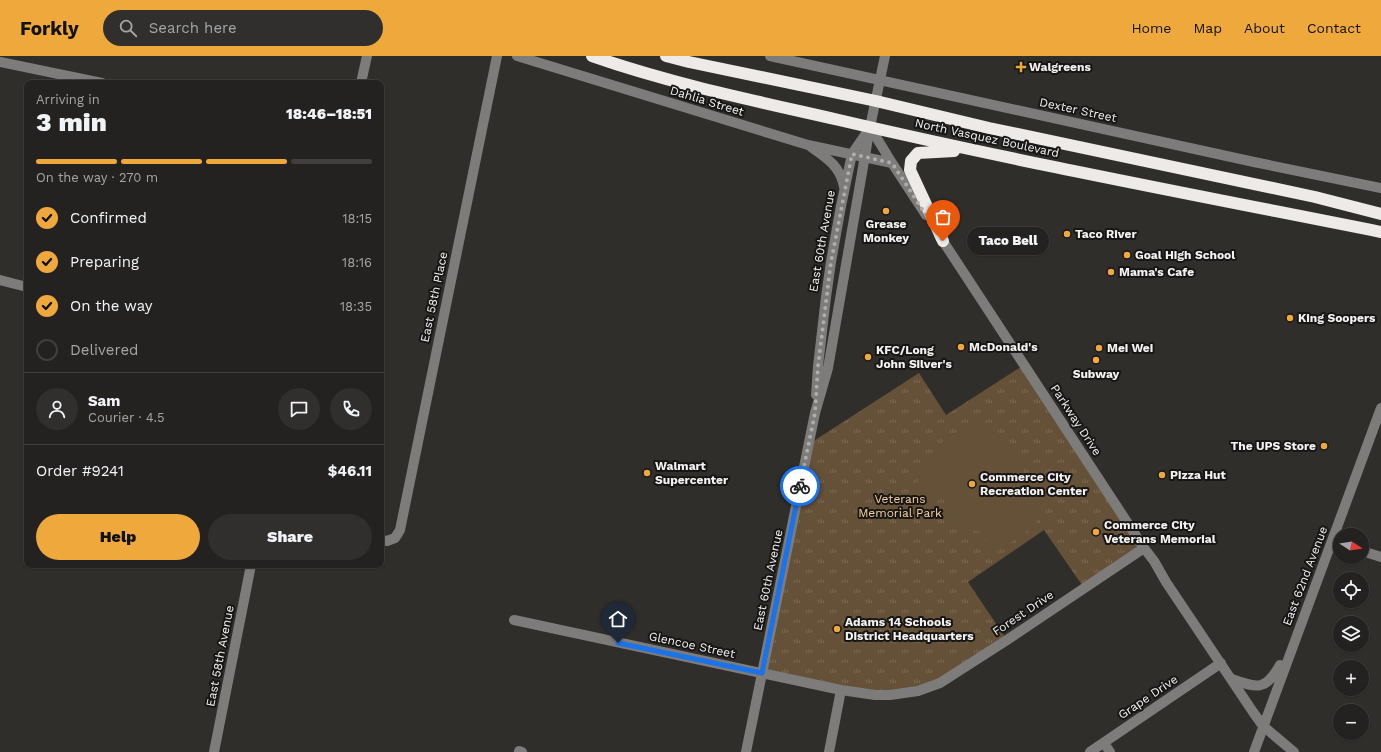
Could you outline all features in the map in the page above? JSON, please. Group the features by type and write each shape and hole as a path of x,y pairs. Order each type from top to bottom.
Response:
{"highway":[{"name":"North Vasquez Boulevard","path":"592,56 685,85 870,128 1381,232"},
{"name":"North Vasquez Boulevard","path":"666,56 876,101 989,128 1314,197 1381,214"},
{"path":"943,241 914,180 910,170 911,161 916,154 922,151 982,152"},
{"path":"1314,197 1381,207"}],"street":[{"path":"362,80 367,56"},
{"name":"East 58th Place","path":"386,540 397,536 400,530 497,56"},
{"name":"Dahlia Street","path":"518,56 808,144 892,163"},
{"name":"Dexter Street","path":"770,56 1254,162 1381,188"},
{"name":"East 60th Avenue","path":"746,752 815,413 828,368 870,128 885,56"},
{"path":"0,62 87,80"},
{"name":"East 60th Avenue","path":"815,413 818,366 826,297 844,191 852,154 870,128"},
{"name":"Parkway Drive","path":"870,128 1144,548 1154,561 1166,582 1263,726"},
{"path":"808,144 828,158 836,167 842,180 844,191"},
{"path":"0,280 24,286"},
{"name":"East 62nd Avenue","path":"1340,528 1381,408"},
{"name":"Forest Drive","path":"841,690 875,695 894,695 920,690 941,682 1144,548"},
{"name":"East 62nd Avenue","path":"1254,752 1294,640 1333,548"},
{"path":"1369,554 1381,558"},
{"name":"East 58th Avenue","path":"214,752 251,568"},
{"name":"Glencoe Street","path":"514,620 841,690"},
{"path":"1232,679 1253,685 1265,684 1273,678 1294,640"},
{"name":"Grape Drive","path":"1090,752 1222,663"},
{"path":"828,752 841,690"},
{"path":"1263,726 1294,752"},
{"path":"1104,742 1110,752"}],"green space":[{"name":"Veterans Memorial Park","path":"1024,365 1144,548 1084,588 1044,530 968,582 1007,640 941,682 898,695 762,673 809,444 919,373 946,415"},
{"name":"Commerce City Recreation Center","path":"970,425 1000,433 998,441 1010,450 1019,461 1025,475 1027,490 1043,494 1036,525 998,551 985,547 988,534 946,522 951,502 915,491 923,462 928,463 941,452 939,448 941,443 944,440 949,441 948,435 968,432"}],"way so far":[{"path":"800,486 815,413 818,366 831,262 852,154 892,163 943,241"}],"place":[{"name":"Walgreens","path":"1021,67"},
{"name":"Grease Monkey","path":"886,211"},
{"name":"Taco River","path":"1067,234"},
{"name":"Taco Bell","path":"943,241"},
{"name":"Goal High School","path":"1127,255"},
{"name":"Mama's Cafe","path":"1111,272"},
{"name":"King Soopers","path":"1290,318"},
{"name":"McDonald's","path":"961,347"},
{"name":"Mei Wei","path":"1099,348"},
{"name":"KFC/Long John Silver's","path":"868,357"},
{"name":"Subway","path":"1096,360"},
{"name":"The UPS Store","path":"1324,446"},
{"name":"Walmart Supercenter","path":"647,473"},
{"name":"Pizza Hut","path":"1162,475"},
{"name":"Commerce City Recreation Center","path":"972,484"},
{"name":"Commerce City Veterans Memorial","path":"1096,532"},
{"name":"Adams 14 Schools District Headquarters","path":"837,629"}],"route":[{"path":"618,643 762,673 800,486"}]}
